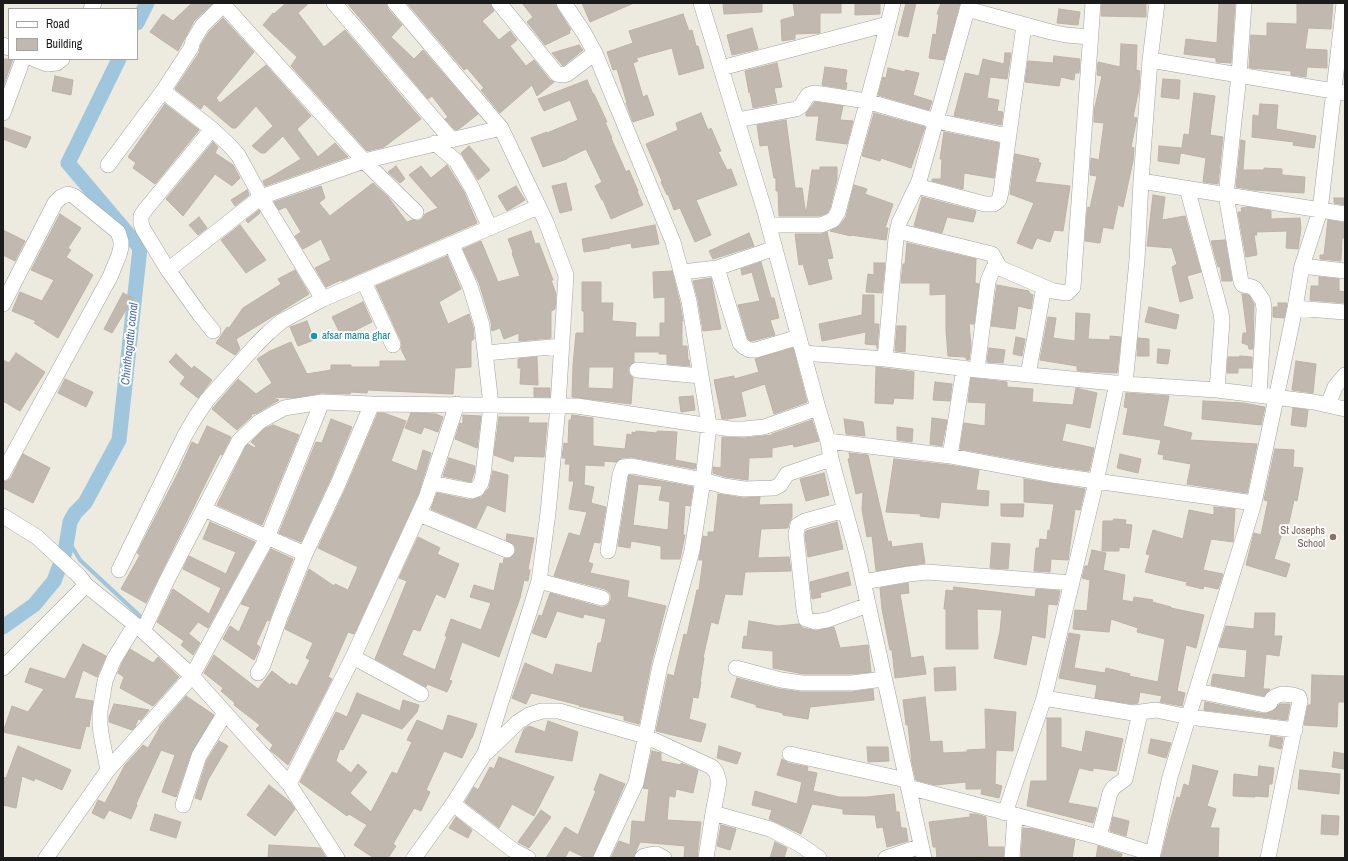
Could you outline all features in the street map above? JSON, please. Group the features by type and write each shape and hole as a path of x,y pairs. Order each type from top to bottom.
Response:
{"street":[{"path":"334,3 451,139"},
{"path":"395,3 501,128 546,222 566,275 558,406 548,513 539,581 485,753 453,804 414,858"},
{"path":"499,3 557,74 567,74 595,53"},
{"path":"564,3 595,53 673,242 690,301 709,425 703,480 692,551 660,666 636,783 601,858"},
{"path":"701,3 769,225 828,441 831,459 863,582 922,852 886,858"},
{"path":"769,225 821,225 833,220 838,212 893,3"},
{"path":"950,456 988,281 993,269 1000,268 1060,293 1067,293 1073,287 1093,3"},
{"path":"1012,858 1010,814 1044,698 1121,384 1137,260 1150,60 1157,3"},
{"path":"1244,3 1239,75 1226,195 1241,282 1243,285 1255,289 1263,301 1264,309 1259,395"},
{"path":"790,754 907,783 1010,814 1099,836 1152,856 1170,777 1254,503 1277,397 1302,266 1320,210 1340,92 1344,3"},
{"path":"108,165 163,91 191,48 193,41 202,26 222,4 364,162 416,212"},
{"path":"884,359 897,231 899,223 917,186 968,6 1024,25 1066,35 1090,37"},
{"path":"721,68 888,24"},
{"path":"917,186 985,204 994,204 999,200 1024,25"},
{"path":"3,113 23,60"},
{"path":"37,60 47,64 57,63 61,60"},
{"path":"1150,60 1340,92"},
{"path":"163,91 212,129 238,155 261,197 323,299"},
{"path":"737,120 796,109 801,106 808,95 814,94 866,101 936,121 1008,136"},
{"path":"168,270 261,197 364,162 451,139 501,128"},
{"path":"212,129 141,216 141,223 168,270 213,331"},
{"path":"435,143 456,161 472,188 490,228"},
{"path":"1141,181 1345,214"},
{"path":"1187,188 1221,313 1222,321 1217,390"},
{"path":"3,304 55,204 61,197 68,194 74,196 118,232 121,247 110,277 3,473"},
{"path":"119,570 185,434 195,418 207,400 268,333 282,321 323,299 538,206"},
{"path":"897,231 992,254 1000,268"},
{"path":"431,483 472,491 477,489 481,483 483,475 491,405 482,325 470,286 452,244"},
{"path":"682,272 717,268 775,248"},
{"path":"1302,266 1345,271"},
{"path":"717,268 740,343 744,348 756,350 799,337"},
{"path":"364,282 393,345"},
{"path":"1028,375 1044,287"},
{"path":"1295,308 1345,312"},
{"path":"486,353 562,346"},
{"path":"803,353 884,359 1121,384 1217,390 1277,397 1345,409"},
{"path":"637,370 701,376"},
{"path":"1328,405 1335,387 1345,375"},
{"path":"108,770 101,734 100,711 109,669 114,659 139,628 167,580 239,441 259,422 284,408 322,402 372,404 577,406 731,429 744,429 764,426 818,408"},
{"path":"46,858 108,770 192,676 267,538 322,402"},
{"path":"258,673 263,665 280,616 305,554 338,484 372,404"},
{"path":"289,784 353,657 419,514 431,483 456,404"},
{"path":"828,441 950,456 1096,482 1254,503"},
{"path":"608,551 620,475 623,467 632,466 744,489 774,488 780,485 787,474 831,459"},
{"path":"204,509 305,554"},
{"path":"845,510 805,521 798,525 796,534 806,619 815,622 827,620 868,605"},
{"path":"419,514 507,550"},
{"path":"3,516 37,536 83,580 192,676 289,784 337,858"},
{"path":"863,582 927,572 1072,582"},
{"path":"3,668 83,580"},
{"path":"539,581 602,598"},
{"path":"353,657 421,694"},
{"path":"736,668 781,680 802,683 852,683 884,679"},
{"path":"1197,691 1265,705 1270,703 1276,696 1282,694 1293,695 1298,697 1300,701 1268,858"},
{"path":"1044,698 1133,713 1156,710 1189,717 1294,730"},
{"path":"485,753 518,722 529,715 542,711 559,711 646,736 712,767 718,777 719,782 706,858"},
{"path":"182,805 199,756 225,713"},
{"path":"1099,836 1110,793 1114,787 1125,779 1140,713"},
{"path":"453,804 513,850 528,858"},
{"path":"713,813 770,829 799,844 819,858"},
{"path":"642,858 644,856 656,854 664,858"}],"building":[{"path":"192,3 212,4 194,21 178,51 150,32 163,14 173,21"},
{"path":"286,3 309,3 298,13 324,47 345,30 421,119 384,147 367,151 291,66 297,57 263,25 273,13 274,14"},
{"path":"347,3 386,3 388,9 402,25 391,37 414,59 423,50 478,114 459,129 455,130 445,119 448,117 432,96 428,99"},
{"path":"407,3 490,3 494,11 482,21 499,40 510,31 517,40 510,46 526,66 534,60 550,80 554,82 537,96 532,85 500,113 481,90 484,88 467,68 464,70"},
{"path":"522,3 555,3 571,30 569,31 570,33 545,45 527,22 533,17"},
{"path":"582,3 634,3 590,22"},
{"path":"723,3 762,3 762,12 724,14"},
{"path":"793,3 841,3 841,13 820,13 820,33 795,34 795,39 782,41 781,20 795,16"},
{"path":"855,3 880,3 880,14 855,15"},
{"path":"906,3 916,3 908,37 898,35"},
{"path":"941,3 960,3 944,60 929,58 933,34 936,35 939,14 937,14"},
{"path":"1102,3 1146,3 1146,17 1101,16"},
{"path":"1219,3 1235,3 1231,63 1216,62 1216,58 1184,54 1186,39 1217,43"},
{"path":"1297,3 1333,3 1331,29 1308,28 1305,49 1327,50 1327,68 1307,67 1306,77 1291,75 1291,71 1249,68 1251,35 1267,36 1267,23 1297,24"},
{"path":"1059,9 1080,12 1078,25 1057,23"},
{"path":"683,14 689,31 692,30 704,68 679,75 672,48 636,58 638,61 633,63 643,97 647,95 654,115 633,122 626,103 617,69 613,70 607,52 633,43 629,31"},
{"path":"223,18 254,52 216,98 220,103 266,65 311,116 297,129 318,157 335,143 348,157 265,186 263,181 301,159 283,136 265,153 261,153 252,146 273,126 256,106 236,128 232,128 204,104 201,109 175,89 199,53 201,45 209,32"},
{"path":"752,28 758,49 732,55 727,35"},
{"path":"1121,44 1137,45 1136,70 1140,71 1139,89 1133,117 1137,118 1131,147 1134,148 1133,161 1123,207 1118,205 1113,229 1103,227 1100,243 1085,241 1088,207 1090,208 1097,176 1090,175 1091,158 1099,160 1104,123 1094,122 1094,111 1102,76 1097,75 1098,62 1120,67"},
{"path":"579,45 583,50 563,66 552,53"},
{"path":"1005,53 1011,53 1007,79 990,77 987,98 999,100 997,111 1003,112 1001,125 954,116 965,73 979,76 983,59 1004,64"},
{"path":"1054,56 1080,59 1079,73 1075,73 1074,80 1061,77 1059,86 1025,82 1028,61 1053,63"},
{"path":"3,59 13,60 3,87"},
{"path":"777,63 782,87 774,88 777,103 753,108 745,71"},
{"path":"825,67 847,70 845,82 847,83 846,89 822,85"},
{"path":"888,68 905,72 905,70 919,73 913,95 932,101 929,110 878,95 883,77 886,78"},
{"path":"55,76 73,80 71,95 52,91"},
{"path":"1163,79 1180,80 1179,99 1161,97"},
{"path":"587,80 607,122 605,122 626,172 629,170 643,205 611,219 595,186 602,182 586,149 567,159 543,167 531,138 578,120 570,100 544,111 538,99"},
{"path":"1194,93 1215,96 1210,135 1223,137 1218,184 1203,182 1206,158 1181,153 1184,134 1189,135"},
{"path":"815,102 843,106 840,120 853,121 847,144 816,140 819,116 806,116 806,113"},
{"path":"165,104 199,130 155,184 133,168 136,163 128,157"},
{"path":"1260,104 1278,105 1276,129 1316,136 1314,148 1293,145 1294,142 1252,137 1253,115 1259,116"},
{"path":"701,113 708,130 711,128 721,151 718,152 727,170 731,169 737,185 696,200 711,235 695,242 680,208 674,210 646,144 678,130 676,123"},
{"path":"874,113 925,127 911,168 881,158 880,161 862,156"},
{"path":"786,120 795,188 802,188 806,215 812,170 820,170 820,167 837,167 837,179 830,208 827,213 819,216 779,216 776,178 774,178 768,145 760,146 757,125"},
{"path":"3,127 31,137 26,148 3,139"},
{"path":"944,132 999,143 994,178 964,173 963,189 932,181 932,179 941,179 942,159 940,159"},
{"path":"1241,140 1245,141 1243,170 1264,170 1264,168 1282,169 1282,175 1305,177 1304,193 1254,190 1236,187"},
{"path":"213,142 218,147 215,153 233,165 240,178 232,186 215,174 183,216 166,199"},
{"path":"469,146 490,170 478,180 461,153"},
{"path":"1159,146 1181,148 1179,164 1158,161"},
{"path":"1015,154 1039,159 1038,162 1041,163 1035,182 1070,186 1063,231 1054,230 1050,242 1037,238 1032,249 1017,243 1034,203 1010,194"},
{"path":"447,165 464,192 477,223 326,287 315,268 331,260 321,239 303,249 295,236 301,232 286,207 279,210 274,202 321,186 325,198 319,203 330,216 373,183 388,197 407,222 412,220 418,221 422,219 425,214 438,208 409,175 421,166 431,178"},
{"path":"396,166 405,179 400,183 388,172"},
{"path":"566,183 572,210 560,213 552,186"},
{"path":"854,185 867,189 865,194 893,204 885,228 888,228 886,240 851,236 830,231 840,225 846,217"},
{"path":"516,186 525,200 507,211 498,196"},
{"path":"247,190 249,195 235,206 231,200"},
{"path":"1153,195 1165,197 1162,220 1185,216 1201,272 1187,276 1193,298 1180,302 1172,267 1177,264 1172,248 1147,246"},
{"path":"922,197 976,211 973,222 947,217 942,233 914,226"},
{"path":"1334,198 1345,198 1345,205 1334,203"},
{"path":"1248,207 1271,211 1271,219 1300,218 1301,229 1298,249 1286,248 1287,231 1256,232 1257,235 1254,235 1257,255 1246,257 1238,212 1242,212 1241,208"},
{"path":"259,210 260,213 248,223 246,220"},
{"path":"60,214 81,228 68,248 71,250 66,257 93,275 58,338 34,323 36,321 12,311 20,292 42,301 54,280 31,270"},
{"path":"199,217 207,228 198,235 189,225"},
{"path":"1328,220 1345,223 1345,238 1342,238 1341,261 1320,259 1320,255 1324,255"},
{"path":"240,225 266,260 246,273 221,240"},
{"path":"655,225 659,244 632,248 631,243 584,252 582,239"},
{"path":"3,230 25,241 15,261 3,255"},
{"path":"531,231 535,244 539,243 553,280 551,280 556,294 555,309 551,311 551,338 519,341 519,333 504,339 500,328 492,331 491,322 479,283 463,249 481,241 498,282 520,276 508,239"},
{"path":"827,232 833,258 827,259 832,279 809,285 803,264 799,265 795,234 821,234"},
{"path":"749,233 754,246 713,259 709,251"},
{"path":"1225,240 1232,281 1222,281 1220,266 1218,267 1211,241"},
{"path":"907,243 976,259 975,283 979,284 974,324 969,324 971,346 969,360 966,359 966,357 948,356 946,294 930,295 930,283 901,283"},
{"path":"447,256 461,289 439,302 448,324 469,314 473,327 474,339 471,341 471,367 455,368 453,394 368,390 367,393 322,393 293,398 270,397 279,400 257,413 249,415 252,416 237,430 212,409 238,379 256,394 272,383 257,359 270,351 291,342 307,374 331,370 331,365 380,367 380,361 407,361 401,349 401,341 376,286"},
{"path":"761,262 771,298 774,298 779,318 770,320 775,335 752,341 749,340 747,336 738,305 760,301 752,272 742,275 741,269"},
{"path":"874,263 885,263 882,293 866,292 868,274 874,275"},
{"path":"295,270 309,294 236,339 240,349 235,355 216,343 243,308 281,284 278,279"},
{"path":"672,271 683,321 682,320 682,346 687,346 690,366 667,364 667,354 659,354 659,352 634,352 634,362 630,365 628,370 629,374 633,378 631,404 572,397 576,333 584,333 582,282 601,282 601,303 613,303 612,321 636,323 635,337 660,337 660,323 665,323 665,297 654,298 653,272","holes":["589,367 614,367 613,389 588,388"]},
{"path":"1319,277 1339,279 1339,291 1345,292 1345,303 1310,300 1311,286 1319,286"},
{"path":"711,278 721,329 703,331 693,281"},
{"path":"997,285 1029,291 1029,293 1033,295 1031,309 1018,306 1015,329 991,326"},
{"path":"123,293 133,298 112,333 104,329"},
{"path":"1242,294 1249,295 1254,304 1253,349 1249,349 1248,345 1242,343 1243,333 1247,333"},
{"path":"863,295 874,295 874,324 879,324 877,349 877,345 865,344 866,332 822,341 819,324 862,315"},
{"path":"363,302 372,322 342,337 332,317"},
{"path":"1278,303 1287,303 1284,318 1273,317 1273,307 1278,307"},
{"path":"1149,307 1179,315 1176,329 1145,322"},
{"path":"1076,313 1090,314 1088,339 1110,340 1110,336 1121,337 1117,373 1079,371 1077,370 1077,366 1040,360 1048,317 1056,318 1053,338 1075,341"},
{"path":"307,321 314,340 298,346 290,327"},
{"path":"897,326 906,326 905,352 895,351"},
{"path":"1016,337 1025,339 1022,356 1013,354"},
{"path":"1138,338 1149,339 1149,356 1137,356"},
{"path":"793,348 807,402 774,414 765,384 741,392 746,416 722,419 714,380 734,376 734,379 759,372 755,359"},
{"path":"989,348 1005,350 1003,363 987,362"},
{"path":"1158,349 1170,350 1168,364 1157,363"},
{"path":"16,353 45,372 20,411 3,401 3,360 9,363"},
{"path":"176,354 192,369 194,366 212,380 198,398 180,384 185,377 169,362"},
{"path":"537,357 538,385 520,384 521,368 518,368 518,359"},
{"path":"1228,357 1252,357 1252,368 1238,368 1238,373 1227,373"},
{"path":"1296,361 1316,364 1313,393 1292,390"},
{"path":"876,367 914,372 913,399 894,398 893,404 875,403"},
{"path":"971,378 1007,382 1007,387 1033,389 1032,402 1073,405 1076,388 1097,393 1090,428 1066,423 1062,441 1094,448 1089,471 960,449 964,423 985,426 986,403 968,402"},
{"path":"65,379 93,392 86,407 58,393"},
{"path":"935,382 952,384 950,401 933,400"},
{"path":"534,388 550,388 550,397 534,397"},
{"path":"1126,393 1169,396 1163,426 1192,433 1190,440 1257,444 1247,493 1187,484 1191,464 1163,459 1164,455 1158,454 1161,440 1123,434 1128,408 1124,407"},
{"path":"693,396 695,410 681,412 679,397"},
{"path":"1203,401 1243,403 1265,407 1261,425 1202,419"},
{"path":"1293,408 1308,410 1306,427 1291,425"},
{"path":"378,413 384,413 406,421 391,461 417,471 423,450 431,453 418,495 354,634 348,632 328,677 332,679 288,765 270,750 273,745 256,729 260,725 234,705 235,703 221,691 223,688 204,673 214,655 258,689 272,671 290,685 291,683 297,686 310,660 306,658 313,643 285,629 309,569 334,586 335,584 348,590 358,567 318,548 346,488"},
{"path":"411,413 436,414 443,417 438,432 424,427 421,434 405,428"},
{"path":"463,415 481,416 477,448 455,439 460,423 463,424"},
{"path":"572,415 593,418 593,446 625,449 627,434 632,435 632,432 677,432 675,460 696,464 695,469 631,457 622,458 616,462 604,461 604,466 585,465 584,485 594,487 591,503 606,507 600,543 594,542 588,562 593,564 590,573 629,581 627,597 666,606 651,664 639,724 624,720 624,716 531,693 526,704 512,698 525,663 553,675 556,664 592,673 598,643 601,643 606,619 584,614 583,618 557,611 546,638 532,633 539,615 542,616 550,593 600,607 608,605 611,600 611,595 605,589 554,576 569,533 580,536 587,512 569,509 574,481 569,481 570,464 565,464 566,458 562,458 564,443 568,444 569,420 571,420"},
{"path":"499,417 529,417 528,423 547,423 544,457 514,456 513,462 494,455"},
{"path":"932,418 947,420 942,446 930,444"},
{"path":"331,419 352,427 330,480 301,542 279,533 316,442 322,443"},
{"path":"844,419 863,422 865,436 846,434"},
{"path":"812,420 819,441 794,447 793,444 772,448 772,457 749,458 748,480 726,477 713,473 713,467 721,468 722,437 744,438 772,435"},
{"path":"273,425 299,435 262,525 217,505 246,446 248,444 255,448 256,446 251,442 264,429"},
{"path":"207,426 231,437 222,455 220,454 146,603 121,589 140,555 137,553 178,473 192,442 198,445"},
{"path":"897,427 913,429 912,442 897,440"},
{"path":"1275,449 1294,450 1293,467 1303,468 1297,501 1294,500 1288,527 1284,527 1274,559 1290,564 1286,577 1246,565 1254,533 1261,535 1268,501 1264,500"},
{"path":"849,453 868,455 888,542 891,541 892,547 922,543 925,563 876,571 872,536 867,537 862,510 863,492 856,494 848,459 850,458"},
{"path":"23,454 50,468 33,503 3,488 3,482 11,478"},
{"path":"1120,454 1141,459 1138,473 1117,468"},
{"path":"449,458 475,466 471,482 443,476"},
{"path":"894,459 979,470 976,490 989,491 988,506 941,502 939,518 920,516 921,514 886,512"},
{"path":"493,471 508,475 505,512 487,505 476,528 431,509 437,493 470,500 481,497 489,488"},
{"path":"824,473 829,495 806,501 800,479"},
{"path":"629,475 693,487 690,506 685,505 683,535 685,535 680,559 661,559 661,546 631,541 630,548 618,546","holes":["638,484 662,486 659,500 670,502 668,530 633,525"]},
{"path":"1024,479 1085,489 1080,510 1075,509 1068,560 1051,559 1050,572 1034,571 1036,548 1039,548 1040,539 1047,540 1048,530 1050,531 1054,504 1024,502"},
{"path":"718,494 743,498 760,497 759,505 792,504 792,518 788,528 761,529 758,558 789,557 791,571 745,572 742,595 725,594 718,624 711,622 703,658 698,698 693,697 689,719 706,724 701,742 656,731 668,674 674,676 684,634 687,635 697,590 699,590 703,560 699,560 703,536 708,537 708,532 714,532"},
{"path":"1001,504 1024,504 1023,517 1001,516"},
{"path":"1214,507 1235,509 1233,542 1211,539 1203,570 1223,574 1218,589 1204,586 1203,589 1186,585 1187,582 1145,572 1150,555 1146,554 1153,530 1183,539 1189,510 1214,515"},
{"path":"1114,519 1126,520 1125,524 1132,525 1129,548 1119,547 1119,551 1102,551 1103,521 1113,521"},
{"path":"210,522 255,542 208,628 198,622 187,636 189,634 200,643 193,655 181,645 184,641 157,622 173,589 209,614 221,588 183,569 189,556 226,574 236,552 203,539"},
{"path":"837,522 843,549 808,557 805,535 806,531"},
{"path":"507,534 534,538 528,569 530,570 528,581 524,580 520,598 499,657 462,642 449,680 452,681 447,692 427,684 426,687 375,659 407,581 399,578 418,537 440,548 437,554 459,564 445,598 436,594 420,631 413,629 402,655 435,670 447,636 445,636 451,619 481,630 491,603 470,597 474,585 494,591 500,563 503,564 504,558 508,559 512,557 516,549 514,545 506,540"},
{"path":"992,543 1010,544 1008,569 990,568"},
{"path":"271,549 293,559 269,621 267,620 256,644 260,647 254,660 223,639 230,626 239,632 250,607 241,604"},
{"path":"1092,550 1106,553 1103,570 1125,575 1122,600 1133,602 1134,597 1153,600 1152,602 1171,608 1204,615 1196,648 1186,645 1177,691 1185,693 1182,706 1160,702 1162,696 1140,692 1138,703 1133,704 1095,698 1097,685 1059,678 1069,633 1080,635 1074,668 1105,673 1106,668 1130,674 1129,676 1158,682 1165,639 1137,632 1138,628 1111,619 1109,632 1073,629 1075,610 1087,611 1090,580 1082,578 1085,566 1088,566"},
{"path":"848,572 851,585 820,593 821,597 812,599 810,582"},
{"path":"908,583 909,593 900,594 911,658 923,656 926,674 895,678 892,650 890,650 882,609 880,588"},
{"path":"954,587 1035,597 1036,589 1060,591 1057,605 1048,604 1045,638 1032,635 1026,665 994,658 1000,631 1002,610 977,609 978,649 946,649 946,609 944,609 946,590 953,591"},
{"path":"1255,613 1275,613 1274,636 1282,636 1279,656 1266,654 1263,689 1270,689 1264,696 1211,685 1213,674 1245,678 1247,650 1219,647 1226,626 1254,629"},
{"path":"749,621 778,626 799,624 803,628 816,631 834,627 840,648 868,645 871,672 851,674 803,674 773,668 773,651 742,648 744,636 747,637"},
{"path":"83,644 106,656 97,677 83,670 74,698 93,701 89,727 86,726 80,749 3,732 12,706 28,712 44,689 25,682 30,668 65,679"},
{"path":"130,649 153,663 158,657 179,677 153,706 120,688 124,677 118,673"},
{"path":"955,667 956,690 935,691 934,668"},
{"path":"1312,675 1345,676 1345,702 1338,702 1337,727 1304,725 1308,705 1311,705"},
{"path":"737,678 779,689 801,692 852,692 873,689 874,700 810,707 808,719 783,715 783,713 756,707 757,705 731,697"},
{"path":"357,693 400,711 403,700 419,705 417,712 402,729 362,713 343,750 340,749 336,761 351,773 358,764 367,772 350,793 371,812 392,772 397,774 412,742 407,740 417,720 443,731 448,715 477,724 462,758 444,751 426,790 430,792 421,811 414,808 393,844 396,846 388,858 374,858 354,845 367,825 349,814 347,816 300,782 336,712 347,717"},
{"path":"186,696 214,715 191,753 176,797 162,792 175,755 161,750 136,804 137,805 131,819 109,810 104,819 92,813 98,800 105,803 125,765 143,745 148,748 159,727"},
{"path":"925,697 930,742 942,741 943,753 967,752 967,750 986,749 985,709 1016,712 1013,751 996,750 995,784 1002,786 999,798 981,794 982,789 966,789 966,782 935,785 916,780 912,763 908,725 906,725 903,700"},
{"path":"1205,702 1264,714 1273,711 1280,704 1290,704 1287,720 1204,710"},
{"path":"114,704 149,710 141,720 138,719 132,730 109,722 109,717"},
{"path":"1047,718 1061,718 1061,747 1082,752 1086,731 1123,739 1116,771 1093,768 1093,771 1079,768 1068,803 1097,808 1093,823 1027,806 1031,781 1047,781"},
{"path":"548,721 578,732 572,761 515,752 524,729 529,726 545,732"},
{"path":"1271,736 1283,738 1281,749 1269,746"},
{"path":"1151,739 1171,743 1166,758 1148,753"},
{"path":"219,741 228,746 208,780 201,800 195,798 207,760"},
{"path":"18,746 71,770 62,790 35,778 34,781 22,776 16,808 3,805 3,777 6,778"},
{"path":"719,746 741,753 737,764 717,758"},
{"path":"867,747 888,747 889,761 868,762"},
{"path":"652,751 661,753 661,761 681,765 681,763 698,770 693,793 676,789 675,797 669,796 667,820 701,822 697,858 684,858 685,846 640,842 633,858 611,858 619,841 630,845 632,821 645,822 649,789 643,788"},
{"path":"1334,752 1345,754 1344,769 1332,767"},
{"path":"499,757 554,777 534,816 512,804 499,828 465,802 474,787 478,790 490,767 494,769"},
{"path":"782,759 788,763 808,767 807,771 817,773 813,791 839,797 867,797 894,794 896,812 899,812 901,828 906,828 908,841 887,847 883,827 877,828 875,815 843,814 843,809 812,804 801,834 769,819 772,810 752,805 755,791 797,804 802,782 777,775"},
{"path":"1193,765 1218,771 1207,806 1216,809 1210,828 1219,828 1218,858 1161,858 1177,797 1180,798 1184,784 1189,786"},
{"path":"1259,766 1274,768 1272,784 1269,784 1268,797 1233,796 1234,774 1258,777"},
{"path":"1300,770 1340,774 1339,794 1298,789"},
{"path":"600,774 625,784 592,858 586,858 569,850 565,858 546,858 565,827 578,835 596,791 594,790"},
{"path":"269,785 290,802 295,809 275,836 247,815"},
{"path":"541,810 551,817 529,848 518,842"},
{"path":"155,814 181,822 176,838 150,830"},
{"path":"970,814 986,817 988,847 1004,847 1003,858 937,858 936,847 933,847 929,822 970,817"},
{"path":"1322,815 1339,816 1338,835 1321,834"},
{"path":"456,817 472,830 468,838 449,828"},
{"path":"1113,817 1129,821 1126,836 1110,831"},
{"path":"721,825 736,829 730,850 717,846"},
{"path":"1023,828 1034,829 1075,840 1072,858 1021,858"},
{"path":"775,842 787,848 784,858 770,858"},
{"path":"269,845 320,848 326,858 268,858"},
{"path":"1098,846 1122,854 1121,858 1096,858"}],"waterway":[{"name":"Chinthagattu canal","path":"138,21 147,3"},
{"name":"Chinthagattu canal","path":"3,627 34,605 54,581 65,552 70,522 75,513 85,503 119,440 140,248 68,163 119,60"},
{"path":"67,532 71,545 80,560 140,616"}],"place":[{"name":"afsar mama ghar","path":"314,336"},
{"name":"St Josephs School","path":"1333,537"}]}
